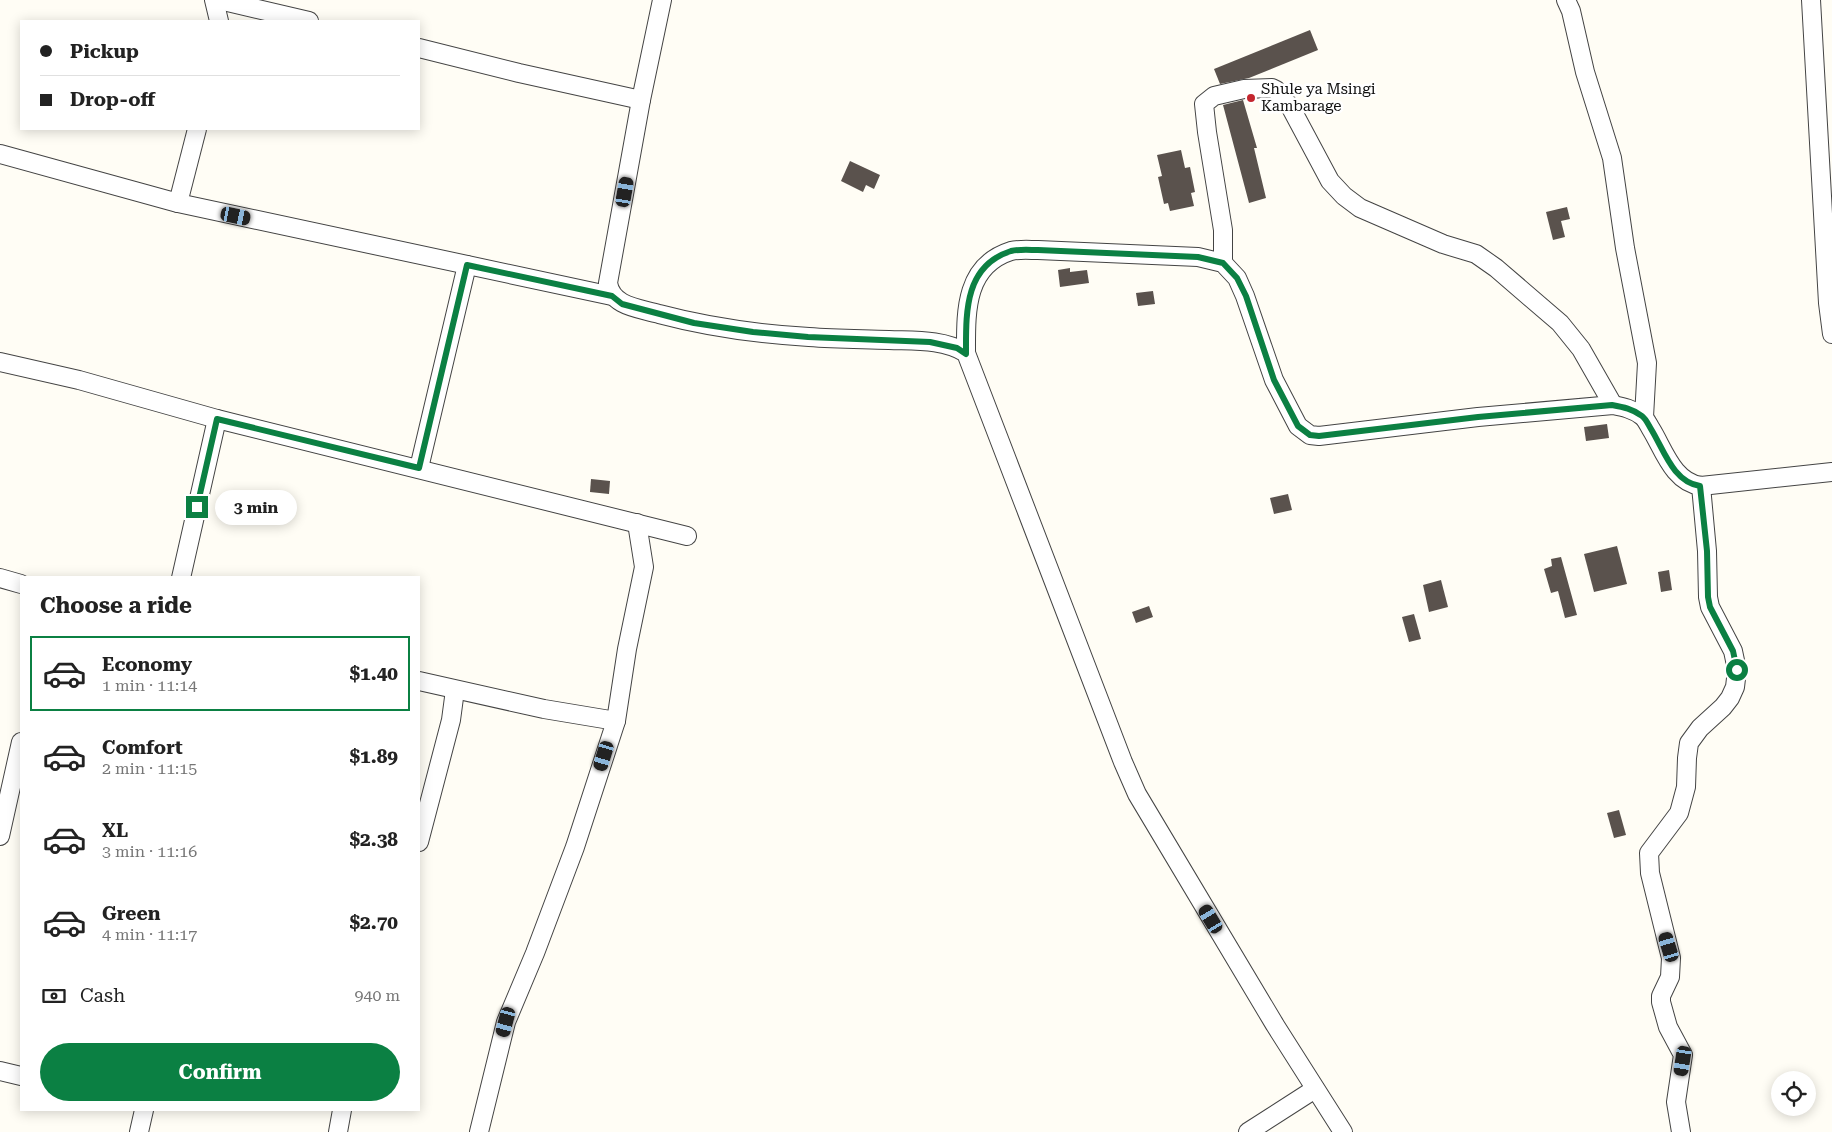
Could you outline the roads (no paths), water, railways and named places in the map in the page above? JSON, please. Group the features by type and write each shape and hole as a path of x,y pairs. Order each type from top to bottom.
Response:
{"street":[{"path":"214,0 219,20"},
{"path":"219,0 305,20"},
{"path":"612,296 608,283 641,100 662,0"},
{"path":"1566,0 1571,11 1585,72 1612,158 1625,248 1647,363 1644,417"},
{"path":"1811,0 1828,302 1832,334"},
{"path":"420,48 519,73 641,100"},
{"path":"1223,263 1224,230 1206,132 1204,104 1214,96 1244,89 1272,88 1279,92 1291,108 1330,181 1344,196 1360,208 1442,244 1476,254 1496,268 1560,323 1581,349 1612,405"},
{"path":"178,203 197,130"},
{"path":"0,154 178,203 612,296 622,304 694,323 753,332 808,337 930,342 957,348 966,354"},
{"path":"1343,1132 1315,1089 1137,794 1123,762 966,354 966,318 970,293 978,275 993,260 1012,251 1038,250 1198,257 1223,263 1237,278 1246,296 1274,380 1282,396 1298,426 1310,435 1319,436 1478,417 1612,405 1630,409 1644,417 1672,467 1692,485 1700,486 1832,472"},
{"path":"419,468 467,265"},
{"path":"0,362 79,380 217,419 687,536"},
{"path":"180,576 217,419"},
{"path":"1682,1132 1676,1102 1683,1055 1668,1026 1660,1002 1670,977 1671,958 1650,873 1649,853 1679,813 1686,788 1689,743 1694,735 1730,698 1735,687 1737,670 1733,651 1709,602 1707,551 1700,486"},
{"path":"479,1132 506,1022 535,953 575,847 616,721 627,649 644,567 637,523"},
{"path":"0,578 20,584"},
{"path":"420,681 544,709 616,721"},
{"path":"420,838 451,720 456,690"},
{"path":"0,836 20,746"},
{"path":"0,1071 20,1076"},
{"path":"1248,1132 1315,1089"},
{"path":"139,1132 144,1111"},
{"path":"338,1132 342,1111"}],"place":[{"name":"Shule ya Msingi Kambarage","path":"1251,98"}]}
